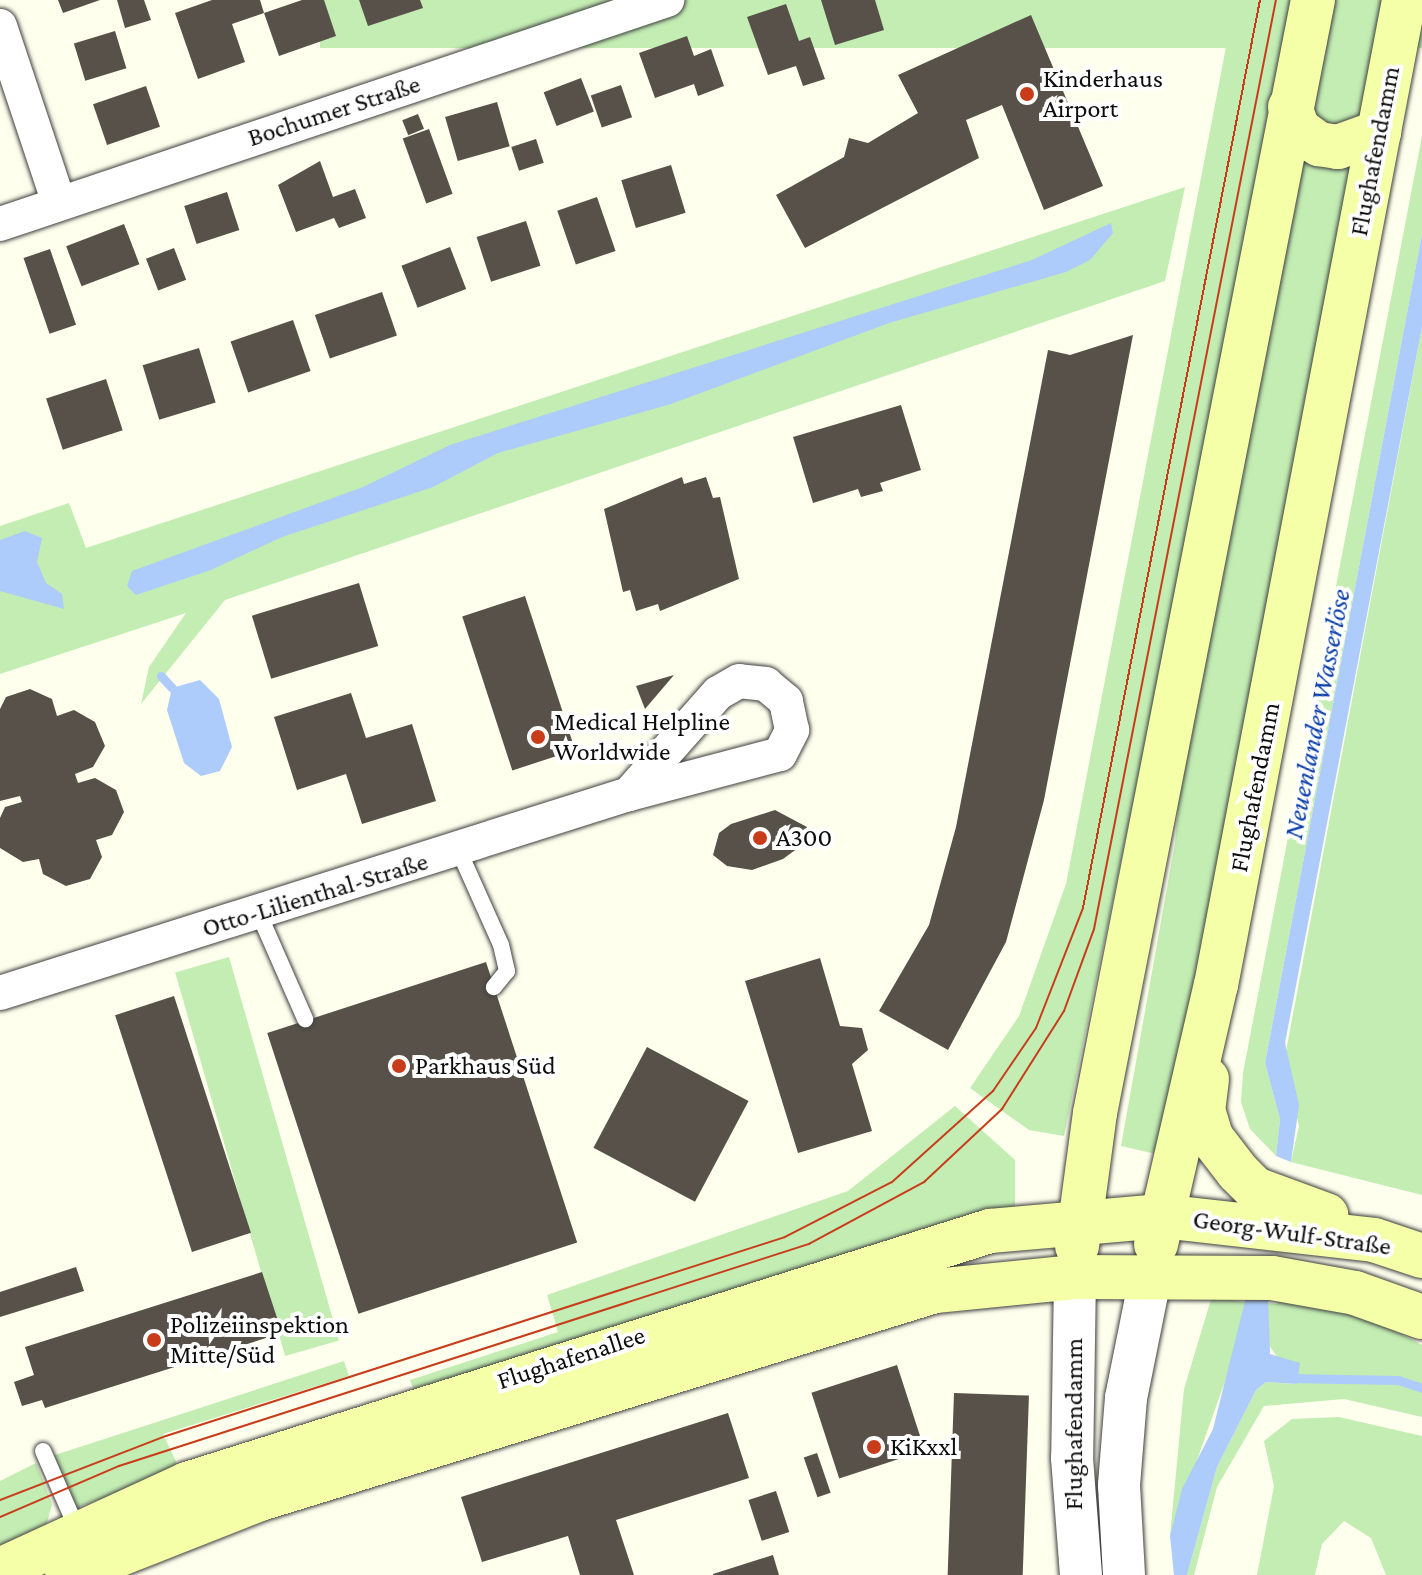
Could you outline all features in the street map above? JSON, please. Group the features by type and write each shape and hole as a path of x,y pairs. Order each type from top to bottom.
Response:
{"main road":[{"name":"Flughafendamm","path":"1075,1277 1079,1218 1313,0"},
{"name":"Flughafendamm","path":"1151,1274 1161,1216 1213,995 1404,0"},
{"path":"1290,107 1298,129 1319,144 1338,147 1379,132"},
{"path":"1213,995 1216,1028 1203,1110 1211,1137 1255,1189 1374,1240"},
{"name":"Flughafenallee","path":"0,1570 74,1530 187,1484 622,1341 990,1231 1079,1218 1161,1216"},
{"name":"Georg-Wulf-Straße","path":"1161,1216 1374,1240 1422,1256"},
{"name":"Flughafenallee","path":"67,1575 260,1499 935,1291 1075,1277 1151,1274"},
{"name":"Georg-Wulf-Straße","path":"1151,1274 1272,1278 1355,1293 1422,1317"}],"street":[{"name":"Bochumer Straße","path":"0,224 667,0"},
{"path":"0,26 59,203"},
{"name":"Otto-Lilienthal-Straße","path":"0,993 459,851 629,794"},
{"name":"Flughafendamm","path":"1124,1575 1125,1413 1151,1274"},
{"name":"Flughafendamm","path":"1075,1277 1072,1458 1081,1575"}],"lane":[{"path":"459,851 501,945 507,971 494,987"},
{"path":"259,914 305,1019"},
{"path":"43,1451 74,1530 116,1555"}],"green space":[{"path":"320,0 1422,0 1422,48 320,48"},
{"path":"1235,0 1299,0 1064,1136 1029,1130 970,1088 1019,1016 1066,884"},
{"path":"1329,0 1389,0 1237,798 1156,1154 1121,1146 1175,843 1184,743"},
{"path":"1422,136 1422,234 1265,1063 1280,1119 1276,1156 1250,1129 1241,1102 1243,1073"},
{"path":"1185,187 1165,281 225,600 141,704 149,667 186,613 0,674 0,526 69,503 86,548"},
{"path":"1422,327 1422,1195 1291,1162 1299,1126 1284,1062"},
{"path":"229,957 339,1341 285,1356 175,972"},
{"path":"955,1106 1015,1160 1015,1207 416,1396 410,1380 558,1332 547,1295 848,1191"},
{"path":"1236,1292 1235,1301 1246,1302 1235,1353 1170,1536 1184,1389 1212,1296"},
{"path":"1279,1297 1356,1311 1422,1345 1422,1417 1344,1399 1264,1406 1217,1487 1194,1575 1187,1575 1217,1467 1256,1390 1266,1382 1296,1384 1266,1341 1267,1303 1277,1304"},
{"path":"344,1361 349,1376 163,1434 180,1470 73,1509 52,1456"},
{"path":"1339,1417 1422,1436 1422,1575 1386,1575 1371,1538 1344,1521 1322,1544 1315,1575 1257,1575 1274,1486 1264,1441 1292,1419"},
{"path":"36,1463 52,1504 46,1527 0,1552 0,1481"}],"water":[{"path":"1111,223 1113,233 1090,260 1066,272 889,323 671,404 498,453 433,487 282,537 211,570 136,595 127,586 132,571 363,487 450,445 1032,260"},
{"path":"1422,234 1422,327 1285,1043 1299,1105 1291,1162 1276,1156 1280,1119 1265,1063"},
{"path":"25,531 42,538 37,562 46,583 62,594 64,609 0,591 0,540"},
{"path":"200,680 219,699 232,747 220,771 201,776 184,763 167,710 172,688"},
{"path":"1247,1293 1268,1296 1270,1354 1300,1363 1297,1384 1266,1382 1256,1390 1217,1467 1187,1575 1174,1575 1170,1536 1182,1489 1213,1429"}],"building":[{"path":"58,0 100,0 63,13"},
{"path":"117,0 144,0 151,20 125,28"},
{"path":"212,0 260,0 264,13 232,24 245,62 198,79 175,13"},
{"path":"302,0 324,0 336,36 279,56 264,13"},
{"path":"359,0 420,0 423,8 368,26"},
{"path":"821,0 875,0 884,30 835,45"},
{"path":"786,4 799,41 810,37 825,79 803,86 796,66 768,75 747,17"},
{"path":"1031,15 1103,186 1044,210 1002,105 966,120 979,158 805,248 776,195 844,157 849,138 868,143 918,113 898,75"},
{"path":"115,31 126,68 85,81 74,44"},
{"path":"687,36 694,56 711,49 724,86 698,96 694,84 655,98 639,53"},
{"path":"581,78 594,112 557,126 544,92"},
{"path":"621,85 632,117 602,128 591,95"},
{"path":"146,86 160,127 107,145 93,104"},
{"path":"497,102 510,146 458,161 445,117"},
{"path":"418,114 424,129 408,135 402,120"},
{"path":"429,129 453,194 426,203 403,139"},
{"path":"536,139 544,163 519,171 511,147"},
{"path":"320,161 333,197 355,189 366,218 339,228 334,218 296,232 278,185"},
{"path":"671,165 686,213 636,228 621,180"},
{"path":"227,192 239,230 197,244 184,206"},
{"path":"597,197 616,251 576,265 557,211"},
{"path":"526,221 541,266 491,282 477,237"},
{"path":"124,224 139,264 82,286 66,246"},
{"path":"450,247 466,289 418,308 401,266"},
{"path":"174,248 186,280 158,290 146,259"},
{"path":"50,249 76,325 50,334 24,258"},
{"path":"382,292 397,335 330,359 315,315"},
{"path":"293,320 311,371 248,393 231,341"},
{"path":"1133,335 1044,800 1006,942 948,1050 879,1011 929,925 956,827 1048,350 1070,355"},
{"path":"199,348 216,403 159,420 143,365"},
{"path":"106,379 123,430 63,450 46,398"},
{"path":"901,405 921,470 880,483 883,491 861,497 858,489 813,503 793,437"},
{"path":"682,477 684,484 706,477 713,498 720,497 739,579 660,611 658,604 636,611 630,590 623,592 604,509"},
{"path":"359,583 378,646 271,679 252,616"},
{"path":"525,596 575,750 512,770 462,616"},
{"path":"674,675 645,709 636,686"},
{"path":"30,689 52,699 57,716 74,710 95,722 105,746 93,767 75,774 78,783 95,778 116,790 124,812 112,835 96,840 102,857 90,879 66,886 43,874 39,859 23,862 0,848 0,818 5,807 22,802 20,796 0,801 0,709 6,697"},
{"path":"351,693 366,738 412,724 436,801 362,824 346,774 297,790 274,717"},
{"name":"A300","path":"775,810 807,827 802,845 783,859 752,870 727,866 713,855 719,833 731,824"},
{"path":"820,958 840,1026 862,1028 868,1050 852,1064 872,1131 798,1153 745,981"},
{"name":"Parkhaus Süd","path":"486,962 577,1243 358,1314 267,1033"},
{"path":"174,996 251,1233 192,1252 115,1015"},
{"path":"647,1047 749,1101 695,1202 593,1148"},
{"path":"76,1267 84,1291 0,1317 0,1292"},
{"name":"Polizeiinspektion Mitte/Süd","path":"262,1272 282,1333 45,1408 42,1400 22,1406 14,1382 34,1375 25,1347"},
{"path":"897,1365 925,1451 839,1478 811,1393"},
{"path":"954,1393 1029,1396 1023,1575 948,1575"},
{"path":"728,1413 749,1478 616,1520 634,1575 580,1575 568,1536 482,1562 461,1497"},
{"path":"817,1453 831,1493 817,1497 804,1458"},
{"path":"776,1491 789,1532 762,1541 748,1500"},
{"path":"773,1555 779,1575 713,1575 713,1574"}],"waterway":[{"path":"161,676 172,688"},
{"path":"1287,1378 1398,1380 1422,1388"}],"tram line":[{"path":"0,1500 166,1436 785,1237 892,1182 993,1091 1036,1028 1083,908 1260,0"},
{"path":"0,1517 119,1466 809,1244 924,1182 1002,1109 1064,1011 1094,929 1276,0"}],"place":[{"name":"Kinderhaus Airport","path":"1027,94"},
{"name":"Medical Helpline Worldwide","path":"538,737"},
{"name":"A300","path":"760,838"},
{"name":"Parkhaus Süd","path":"399,1066"},
{"name":"Polizeiinspektion Mitte/Süd","path":"154,1340"},
{"name":"KiKxxl","path":"874,1447"}],"water label":[{"name":"Neuenlander Wasserlöse","path":"1317,714"}]}
